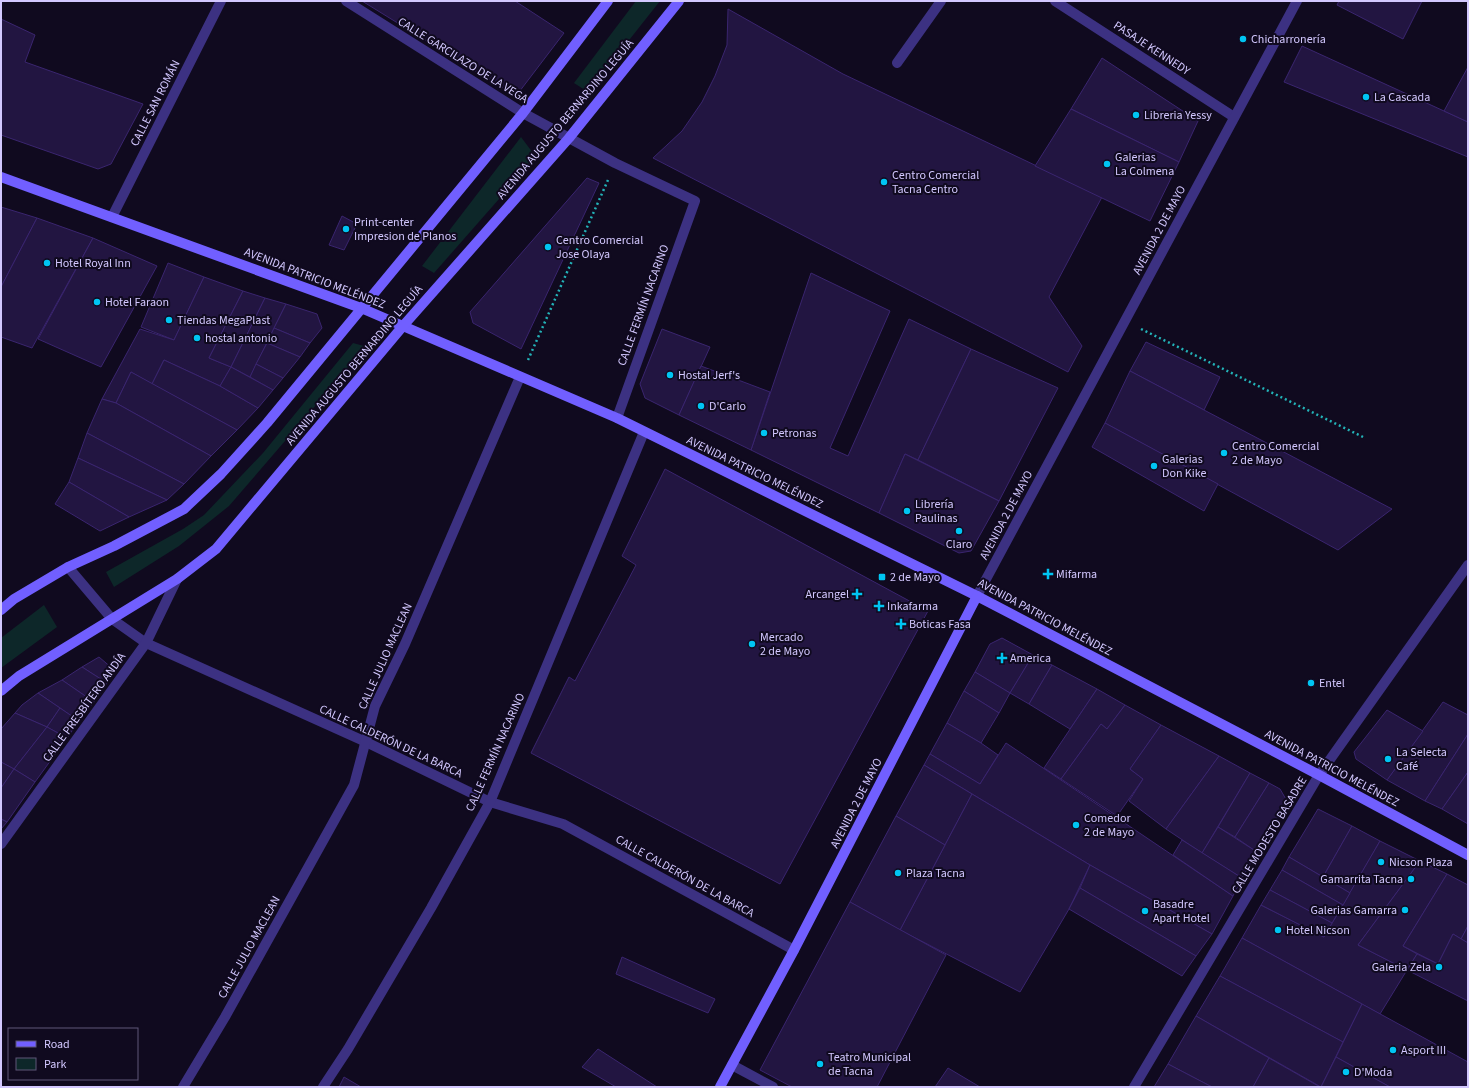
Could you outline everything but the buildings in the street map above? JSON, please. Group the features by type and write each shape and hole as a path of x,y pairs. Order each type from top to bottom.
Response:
{"street":[{"name":"CALLE SAN ROMÁN","path":"112,217 221,1"},
{"name":"CALLE GARCILAZO DE LA VEGA","path":"346,1 523,113 615,163 695,201"},
{"path":"1,610 14,599 68,567 114,546 184,508 221,474 267,423 523,113 608,1"},
{"name":"AVENIDA AUGUSTO BERNARDINO LEGUÍA","path":"1,691 19,676 177,579 216,549 403,326 569,138 679,1"},
{"path":"896,63 941,1"},
{"name":"PASAJE KENNEDY","path":"1056,1 1234,117"},
{"name":"AVENIDA 2 DE MAYO","path":"720,1087 794,950 977,596 1297,1"},
{"name":"AVENIDA PATRICIO MELÉNDEZ","path":"1,178 361,308 617,418 977,596 1319,775 1468,855"},
{"name":"CALLE FERMÍN NACARINO","path":"617,418 695,201"},
{"name":"CALLE JULIO MACLEAN","path":"183,1087 225,1017 354,785 375,706 405,644 520,377"},
{"name":"CALLE FERMÍN NACARINO","path":"323,1087 348,1049 431,908 490,802 644,432"},
{"name":"CALLE MODESTO BASADRE","path":"1134,1087 1319,775 1468,565"},
{"name":"CALLE CALDERÓN DE LA BARCA","path":"68,567 112,619 146,643 366,742 490,802 562,824 794,950"},
{"name":"CALLE PRESBÍTERO ANDÍA","path":"1,844 146,643 177,579"},
{"path":"732,1065 773,1087"}],"path":[{"path":"520,377 615,163"},
{"path":"1125,321 1363,437"}],"green space":[{"path":"636,1 660,1 588,92 574,83"},
{"path":"521,137 536,157 434,273 422,266"},
{"path":"353,343 364,346 341,376 229,506 179,546 114,587 106,572 183,529 204,515 263,453"},
{"path":"44,605 57,627 1,668 1,638"}],"place":[{"name":"Chicharronería","path":"1243,39"},
{"name":"La Cascada","path":"1366,97"},
{"name":"Libreria Yessy","path":"1136,115"},
{"name":"Galerias La Colmena","path":"1107,164"},
{"name":"Centro Comercial Tacna Centro","path":"884,182"},
{"name":"Print-center Impresion de Planos","path":"346,229"},
{"name":"Centro Comercial Jose Olaya","path":"548,247"},
{"name":"Hotel Royal Inn","path":"47,263"},
{"name":"Hotel Faraon","path":"97,302"},
{"name":"Tiendas MegaPlast","path":"169,320"},
{"name":"hostal antonio","path":"197,338"},
{"name":"Hostal Jerf's","path":"670,375"},
{"name":"D'Carlo","path":"701,406"},
{"name":"Petronas","path":"764,433"},
{"name":"Centro Comercial 2 de Mayo","path":"1224,453"},
{"name":"Galerias Don Kike","path":"1154,466"},
{"name":"Librería Paulinas","path":"907,511"},
{"name":"Claro","path":"959,531"},
{"name":"Mifarma","path":"1048,574"},
{"name":"2 de Mayo","path":"882,577"},
{"name":"Arcangel","path":"857,594"},
{"name":"Inkafarma","path":"879,606"},
{"name":"Boticas Fasa","path":"901,624"},
{"name":"Mercado 2 de Mayo","path":"752,644"},
{"name":"America","path":"1002,658"},
{"name":"Entel","path":"1311,683"},
{"name":"La Selecta Café","path":"1388,759"},
{"name":"Comedor 2 de Mayo","path":"1076,825"},
{"name":"Nicson Plaza","path":"1381,862"},
{"name":"Plaza Tacna","path":"898,873"},
{"name":"Gamarrita Tacna","path":"1411,879"},
{"name":"Galerias Gamarra","path":"1405,910"},
{"name":"Basadre Apart Hotel","path":"1145,911"},
{"name":"Hotel Nicson","path":"1278,930"},
{"name":"Galeria Zela","path":"1439,967"},
{"name":"Asport III","path":"1393,1050"},
{"name":"Teatro Municipal de Tacna","path":"820,1064"},
{"name":"D'Moda","path":"1346,1072"}]}
